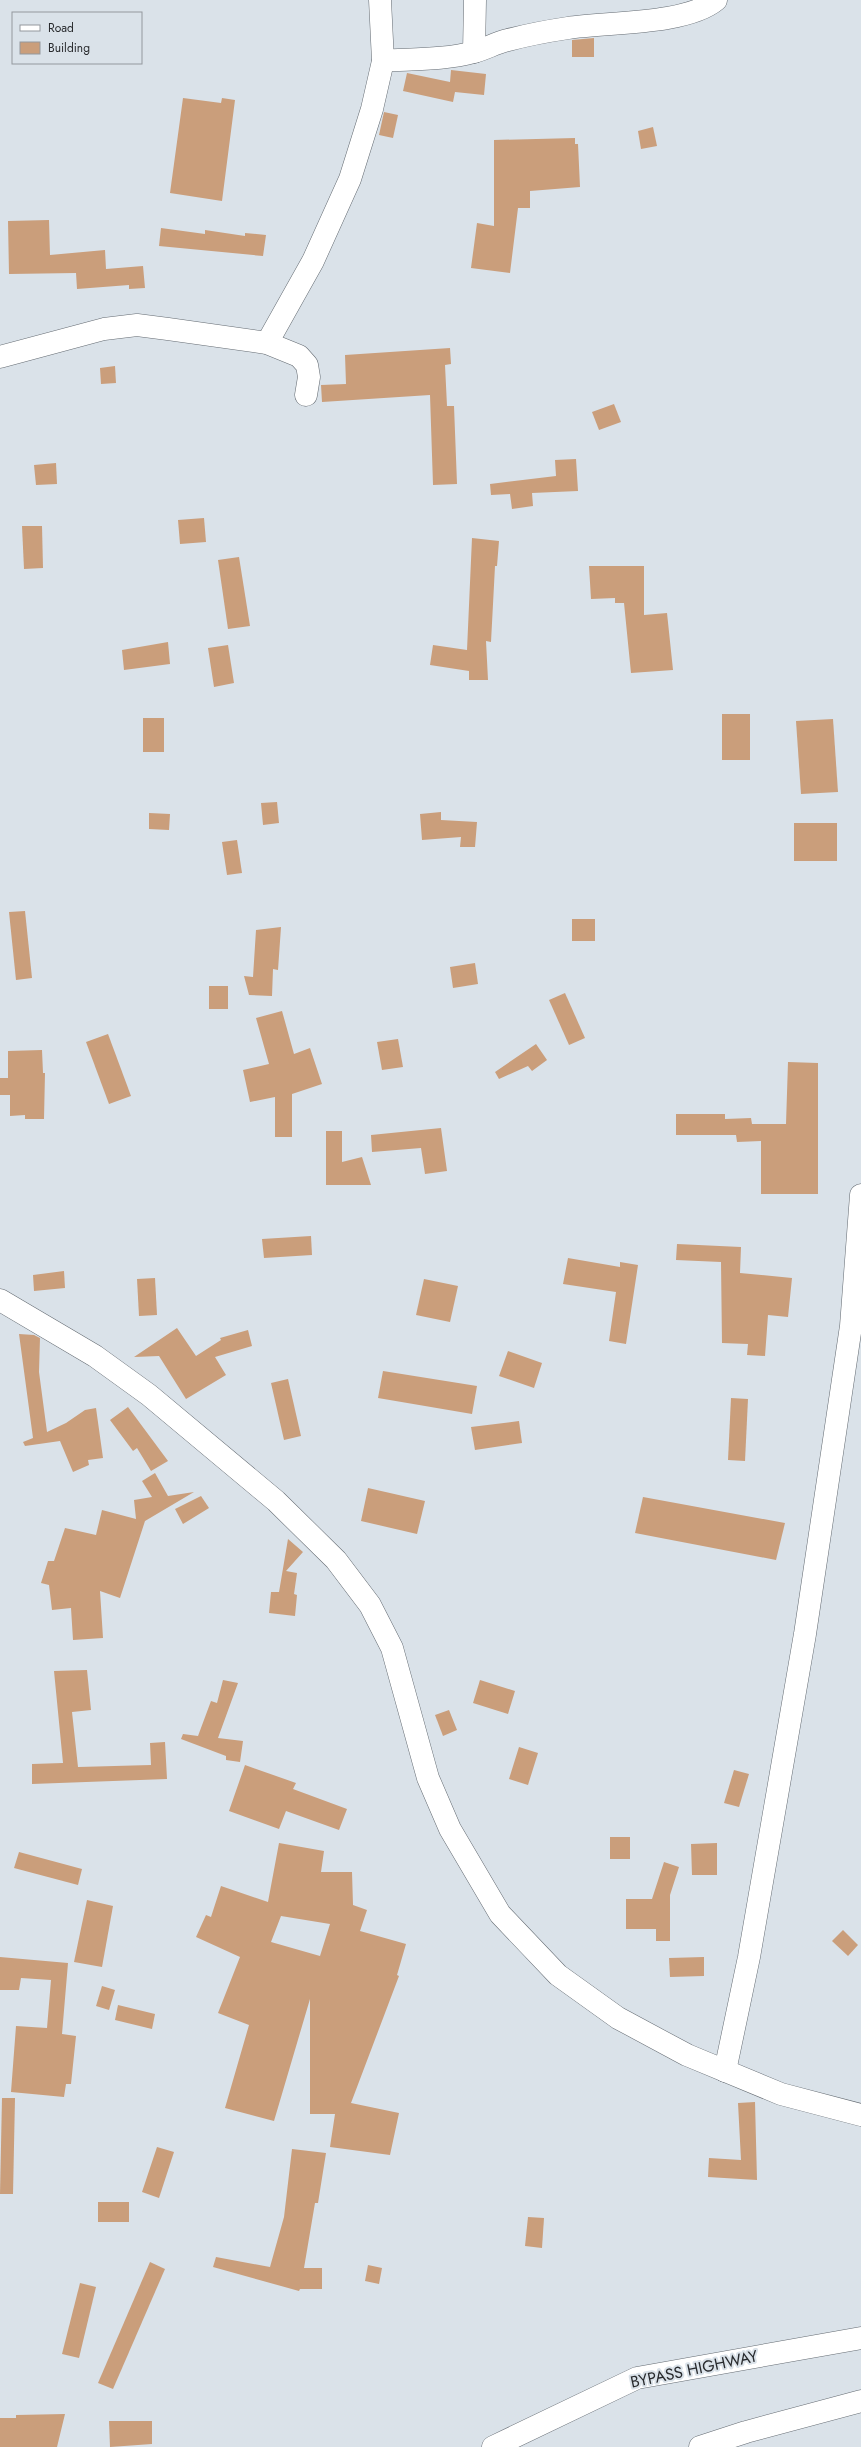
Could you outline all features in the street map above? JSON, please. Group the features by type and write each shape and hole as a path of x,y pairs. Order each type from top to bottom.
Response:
{"street":[{"path":"267,343 313,261 350,179 372,109 383,61 380,0"},
{"path":"474,52 475,0"},
{"path":"383,61 474,52 508,40 569,28 630,23 693,12 704,8 716,0"},
{"path":"0,357 104,329 137,325 267,343 299,356 307,366 309,377 306,395"},
{"path":"725,2071 749,1957 805,1634 851,1326 861,1195"},
{"path":"0,1300 95,1356 149,1395 276,1501 336,1560 370,1605 392,1648 428,1778 450,1829 500,1914 558,1975 618,2018 687,2055 781,2094 861,2115"},
{"name":"BYPASS HIGHWAY","path":"493,2447 637,2378 861,2338"},
{"path":"700,2447 746,2432 861,2400"}],"building":[{"path":"594,38 594,57 572,57 572,40"},
{"path":"451,70 486,74 484,95 455,92 453,102 403,91 407,73 450,82"},
{"path":"183,98 221,103 222,98 235,100 222,201 170,193"},
{"path":"384,112 398,115 393,138 379,135"},
{"path":"653,127 657,146 641,149 638,131"},
{"path":"575,138 575,144 578,144 580,187 530,191 530,208 518,208 510,273 471,268 477,223 494,226 494,140"},
{"path":"49,220 50,255 105,250 106,269 143,266 145,288 129,289 129,285 77,289 76,273 9,274 8,221"},
{"path":"161,228 205,234 205,230 245,236 245,233 266,235 263,256 159,246"},
{"path":"450,348 451,364 445,365 447,406 454,406 457,484 433,485 430,395 322,402 321,385 346,384 345,355"},
{"path":"115,366 116,383 101,384 100,368"},
{"path":"614,404 621,422 599,430 592,412"},
{"path":"576,459 578,491 532,493 533,506 512,509 510,494 491,495 490,484 556,476 555,460"},
{"path":"56,463 57,484 36,485 34,465"},
{"path":"204,518 206,542 180,544 178,520"},
{"path":"22,526 42,526 43,568 24,569"},
{"path":"472,538 499,541 497,566 495,566 491,642 486,641 488,680 469,680 469,671 430,665 433,645 467,650"},
{"path":"239,557 250,626 228,629 218,560"},
{"path":"589,566 644,566 644,615 667,613 673,670 631,673 624,603 615,603 615,598 591,599"},
{"path":"168,642 170,664 124,670 122,650"},
{"path":"228,645 234,683 214,687 208,648"},
{"path":"722,714 750,714 750,760 722,760"},
{"path":"143,718 164,718 164,752 143,752"},
{"path":"833,719 838,792 801,794 796,721"},
{"path":"277,802 279,823 263,825 261,803"},
{"path":"441,812 441,820 477,822 475,847 460,847 461,837 422,840 420,814"},
{"path":"149,813 170,814 169,830 149,829"},
{"path":"794,823 837,823 837,861 794,861"},
{"path":"237,840 242,873 227,875 222,842"},
{"path":"25,911 32,978 16,980 9,912"},
{"path":"572,919 595,919 595,941 572,941"},
{"path":"281,927 278,970 273,969 272,996 249,995 244,976 253,977 256,930"},
{"path":"475,963 478,984 453,988 450,967"},
{"path":"209,986 228,986 228,1009 209,1009"},
{"path":"565,993 585,1038 569,1045 549,1000"},
{"path":"282,1011 294,1054 310,1048 322,1084 292,1094 292,1137 275,1137 275,1097 250,1102 243,1070 269,1064 256,1018"},
{"path":"108,1034 131,1096 109,1104 86,1042"},
{"path":"398,1039 403,1067 382,1070 377,1042"},
{"path":"536,1044 547,1060 532,1071 528,1066 499,1079 495,1072"},
{"path":"42,1050 43,1073 45,1073 44,1119 25,1119 25,1115 10,1116 10,1095 0,1095 0,1078 8,1078 8,1051"},
{"path":"788,1062 818,1063 818,1194 761,1194 761,1141 737,1142 736,1135 676,1135 676,1114 725,1114 725,1119 751,1118 752,1124 786,1124"},
{"path":"441,1128 447,1171 425,1174 421,1148 372,1152 371,1135"},
{"path":"326,1131 342,1131 342,1162 362,1157 371,1185 326,1185"},
{"path":"311,1236 312,1255 264,1258 262,1239"},
{"path":"677,1244 741,1247 740,1273 792,1278 788,1317 768,1315 765,1356 747,1355 748,1344 722,1343 721,1262 676,1260"},
{"path":"568,1258 620,1267 620,1262 638,1265 626,1344 609,1341 616,1292 563,1284"},
{"path":"64,1271 65,1288 34,1291 33,1275"},
{"path":"155,1278 157,1315 139,1316 137,1279"},
{"path":"424,1279 458,1286 450,1322 416,1315"},
{"path":"177,1328 196,1356 221,1340 220,1338 248,1330 252,1346 215,1357 226,1375 186,1399 159,1356 134,1357"},
{"path":"19,1334 34,1335 40,1338 39,1372 47,1432 66,1423 85,1410 96,1408 103,1458 88,1460 89,1465 73,1472 60,1441 25,1446 23,1442 33,1438"},
{"path":"508,1351 542,1363 534,1388 499,1376"},
{"path":"383,1371 477,1386 472,1414 378,1398"},
{"path":"288,1379 301,1436 284,1440 271,1383"},
{"path":"731,1398 748,1399 745,1461 728,1460"},
{"path":"128,1407 168,1461 151,1471 137,1448 133,1451 110,1420"},
{"path":"519,1421 522,1443 475,1450 471,1427"},
{"path":"155,1473 168,1496 194,1492 145,1521 120,1598 100,1591 103,1638 73,1640 71,1608 52,1610 49,1585 41,1583 48,1561 54,1561 65,1528 96,1535 102,1510 136,1519 134,1500 152,1497 142,1481"},
{"path":"368,1488 425,1501 417,1534 361,1521"},
{"path":"201,1496 209,1508 183,1524 175,1509"},
{"path":"643,1497 785,1523 776,1560 635,1533"},
{"path":"288,1539 303,1552 286,1571 297,1573 294,1594 297,1595 295,1616 269,1613 271,1592 279,1592"},
{"path":"87,1670 91,1710 72,1712 78,1767 151,1765 150,1743 165,1742 167,1779 32,1784 32,1764 63,1763 54,1671"},
{"path":"223,1680 238,1683 218,1738 243,1741 240,1762 226,1760 226,1756 181,1739 183,1734 198,1736 211,1701 217,1703"},
{"path":"480,1680 515,1691 508,1714 473,1703"},
{"path":"449,1710 457,1730 443,1736 435,1715"},
{"path":"519,1747 538,1753 528,1785 509,1779"},
{"path":"245,1765 296,1783 293,1789 347,1809 339,1830 286,1811 279,1829 229,1811"},
{"path":"734,1770 749,1774 739,1807 724,1803"},
{"path":"610,1837 630,1837 630,1859 610,1859"},
{"path":"279,1843 324,1851 321,1872 352,1872 353,1905 367,1910 360,1931 406,1944 397,1975 399,1976 351,2103 399,2113 390,2155 330,2147 335,2114 310,2114 310,1999 274,2121 225,2108 249,2025 218,2013 240,1957 196,1937 206,1915 211,1917 221,1886 268,1902","holes":["281,1916 330,1924 320,1956 271,1942"]},
{"path":"717,1843 717,1875 692,1875 691,1844"},
{"path":"19,1852 82,1869 78,1885 14,1868"},
{"path":"664,1862 679,1867 670,1895 670,1941 656,1941 656,1929 626,1929 626,1899 652,1899"},
{"path":"87,1900 113,1906 102,1967 74,1962"},
{"path":"843,1930 858,1945 848,1956 832,1941"},
{"path":"0,1957 68,1963 62,2034 76,2036 71,2084 66,2084 64,2097 11,2092 16,2026 47,2028 51,1980 21,1978 19,1990 0,1990"},
{"path":"704,1957 704,1976 670,1977 669,1958"},
{"path":"102,1986 115,1990 109,2010 96,2006"},
{"path":"118,2005 155,2014 152,2029 115,2020"},
{"path":"2,2098 15,2098 13,2194 0,2194"},
{"path":"755,2102 757,2180 708,2177 709,2158 741,2160 738,2103"},
{"path":"157,2147 174,2152 159,2198 142,2192"},
{"path":"292,2149 326,2153 318,2203 315,2203 304,2268 322,2268 322,2289 300,2289 299,2291 213,2267 216,2257 270,2267 284,2217"},
{"path":"98,2202 129,2202 129,2222 98,2222"},
{"path":"528,2217 544,2218 542,2248 525,2246"},
{"path":"150,2262 165,2269 113,2389 98,2383"},
{"path":"368,2265 382,2268 379,2284 365,2281"},
{"path":"80,2283 96,2287 79,2358 62,2354"},
{"path":"65,2414 57,2447 0,2447 0,2418 16,2418 16,2415"},
{"path":"109,2421 152,2421 152,2444 110,2447"}]}
